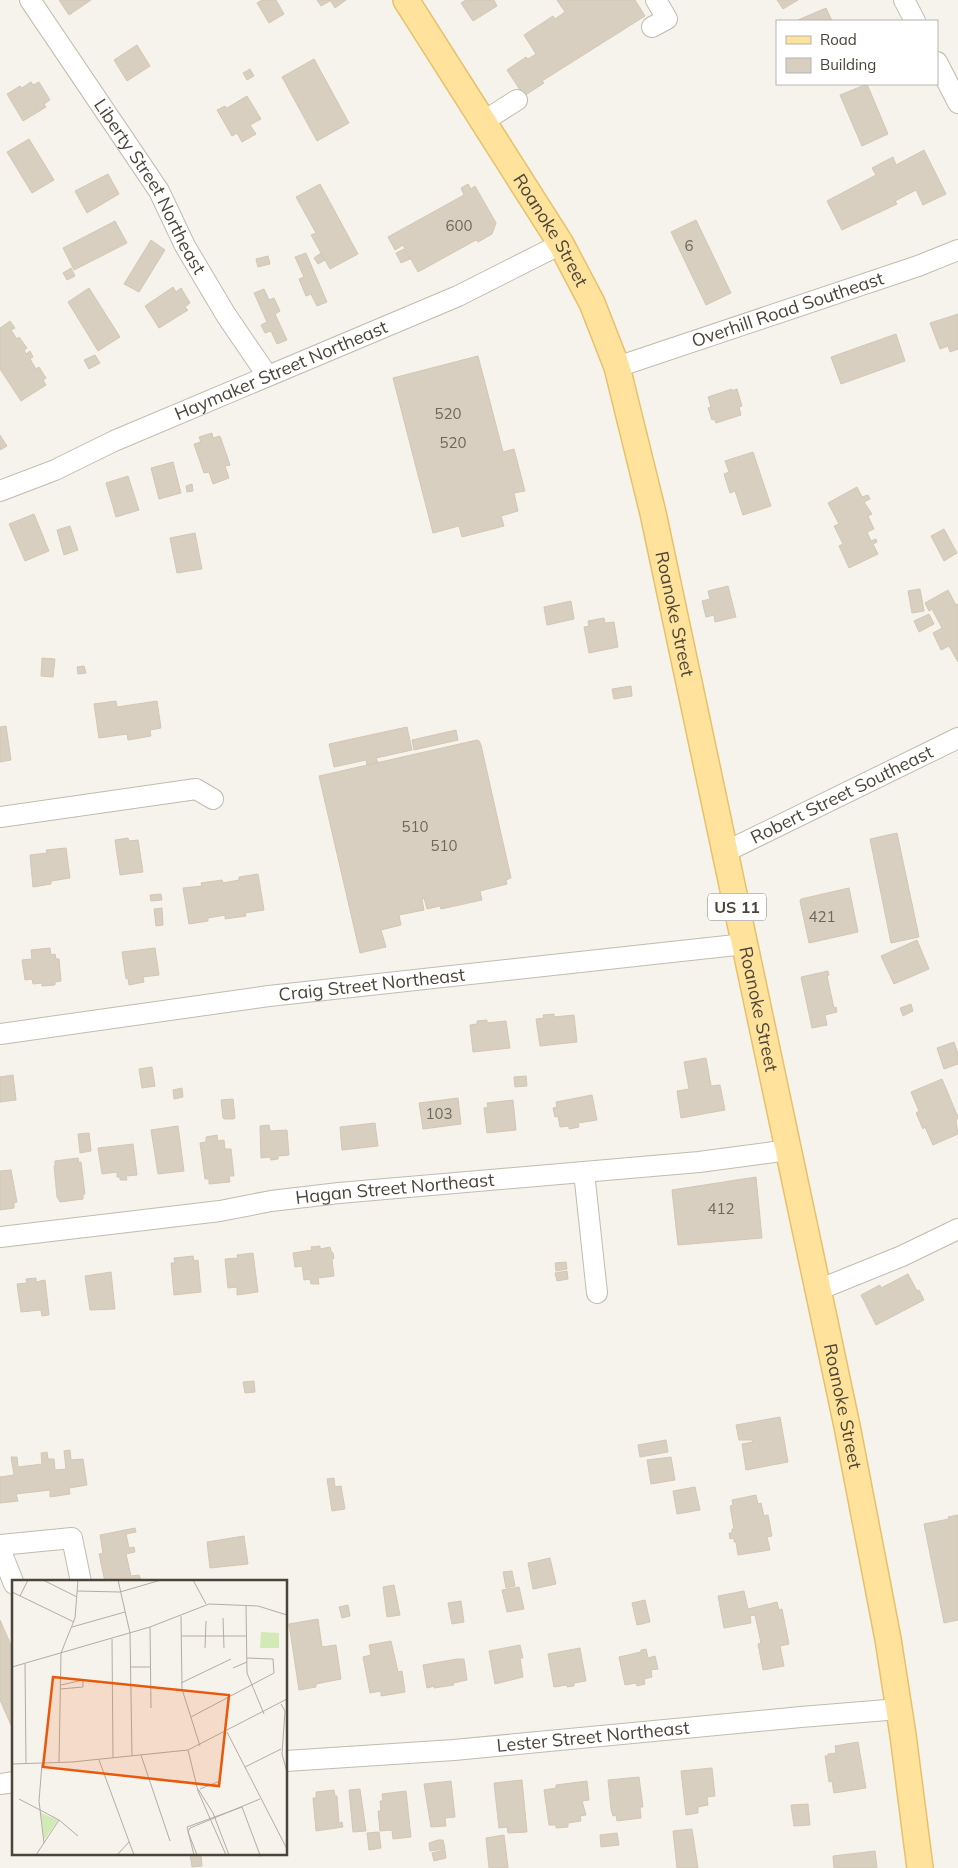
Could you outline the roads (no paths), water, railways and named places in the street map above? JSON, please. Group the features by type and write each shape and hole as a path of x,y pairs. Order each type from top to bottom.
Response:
{"main road":[{"name":"Roanoke Street","path":"406,0 561,244 592,303 617,367 653,512 789,1150 876,1574 899,1709 920,1868"}],"street":[{"name":"Liberty Street Northeast","path":"30,0 159,191 196,264 226,315 267,375"},
{"path":"652,27 667,18 656,0"},
{"path":"904,0 914,20"},
{"path":"938,64 958,102"},
{"path":"484,121 518,100"},
{"name":"Haymaker Street Northeast","path":"0,491 55,470 114,441 458,296 561,244"},
{"name":"Overhill Road Southeast","path":"617,367 918,266 958,250"},
{"name":"Robert Street Southeast","path":"725,852 958,738"},
{"path":"0,817 196,789 213,799"},
{"name":"Craig Street Northeast","path":"0,1034 270,996 745,944"},
{"name":"Hagan Street Northeast","path":"0,1236 220,1212 271,1201 339,1193 699,1162 789,1150"},
{"path":"584,1172 597,1293"},
{"path":"818,1290 902,1256 958,1229"},
{"path":"0,1545 72,1538 81,1580"},
{"path":"0,1550 12,1580"},
{"name":"Lester Street Northeast","path":"288,1762 454,1750 801,1716 899,1709"}]}
